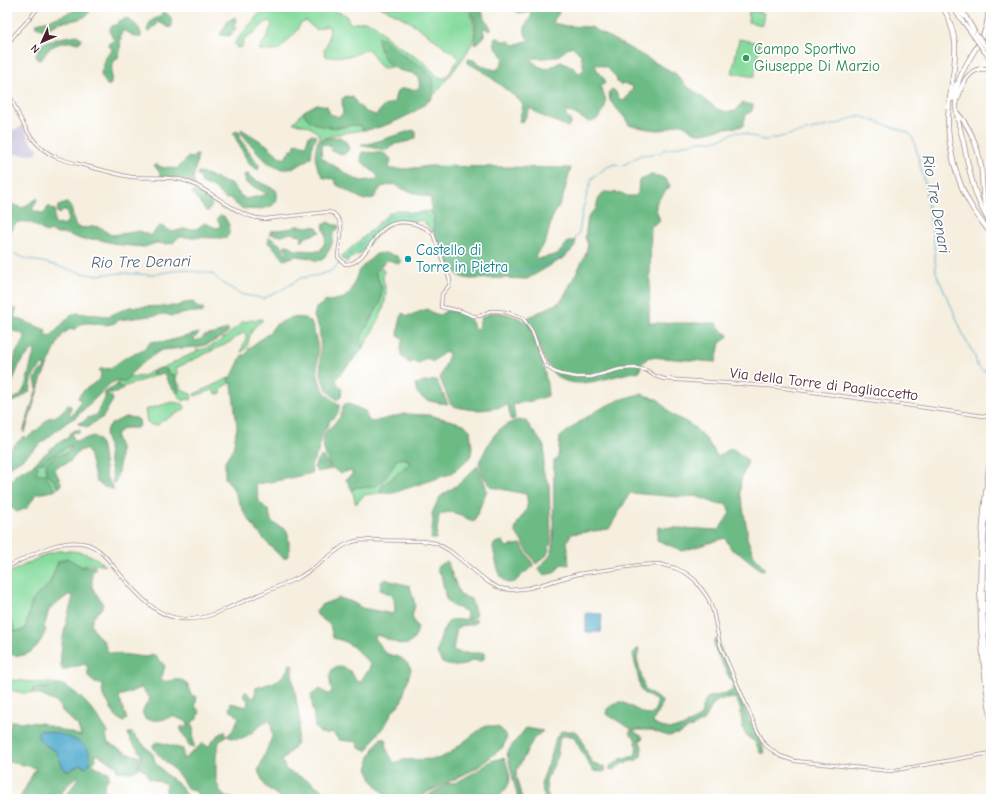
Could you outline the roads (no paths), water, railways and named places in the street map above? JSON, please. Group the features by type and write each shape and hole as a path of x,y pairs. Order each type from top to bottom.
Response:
{"highway":[{"path":"943,7 952,27 955,44 948,121 950,144 962,188 970,205 991,234"},
{"path":"952,7 975,33"},
{"path":"956,7 975,33"},
{"path":"960,7 991,60"},
{"path":"948,121 958,76 985,26 986,7"},
{"path":"986,7 988,19 986,29 966,64 958,84 956,98 957,113 978,202 991,224"},
{"path":"985,49 991,54"},
{"path":"991,70 978,69 966,78 959,92 957,113 965,124 977,149 982,171 983,203 991,220"},
{"path":"991,451 986,483 979,584 984,669 991,718"},
{"path":"991,474 985,532 983,584 987,656 991,693"}],"street":[{"path":"7,46 11,39 31,18 38,7"},
{"name":"Via della Torre di Pagliaccetto","path":"7,89 29,135 42,149 56,157 130,177 172,178 184,180 206,190 253,218 265,219 327,212 333,213 338,219 342,230 338,254 339,258 343,262 352,263 358,260 380,232 390,225 403,222 421,226 433,234 450,279 449,286 442,294 441,307 461,311 473,316 480,316 497,311 506,312 523,318 531,329 545,366 560,374 577,377 591,377 622,368 636,368 646,370 655,376 664,379 777,387 991,417"},
{"path":"7,568 57,545 77,542 87,544 96,548 107,557 136,592 153,608 170,616 188,619 202,618 214,614 297,578 343,546 361,540 422,541 436,543 452,552 488,582 499,588 511,590 529,588 578,574 640,565 662,564 675,568 689,576 699,584 707,596 713,610 721,647 757,730 766,746 780,756 795,761 890,771 991,753"}],"water":[{"path":"586,613 602,614 601,632 586,632"},
{"path":"40,730 65,736 84,745 89,751 90,763 86,767 80,764 68,771 63,768 56,751 44,745 40,740 37,733"}],"waterway":[{"name":"Rio Tre Denari","path":"344,260 387,218 397,215 412,216 420,214 426,215 433,221 450,255 461,267 469,272 477,275 485,275 500,272 523,271 544,265 557,259 567,251 579,233 583,208 592,178 607,167 615,164 622,166 641,155 660,153 663,150 700,141 713,141 726,137 734,132 767,140 841,123 857,116 863,117 907,132 911,135 914,141 925,184 938,278 965,339 975,356 977,365 981,370 991,373"},
{"name":"Rio Tre Denari","path":"7,251 27,259 94,275 123,273 152,275 183,269 204,272 213,274 222,283 243,295 263,299 280,291 301,278 331,271 341,262"}],"place":[{"name":"Campo Sportivo Giuseppe Di Marzio","path":"746,58"},
{"name":"Castello di Torre in Pietra","path":"408,259"}]}
